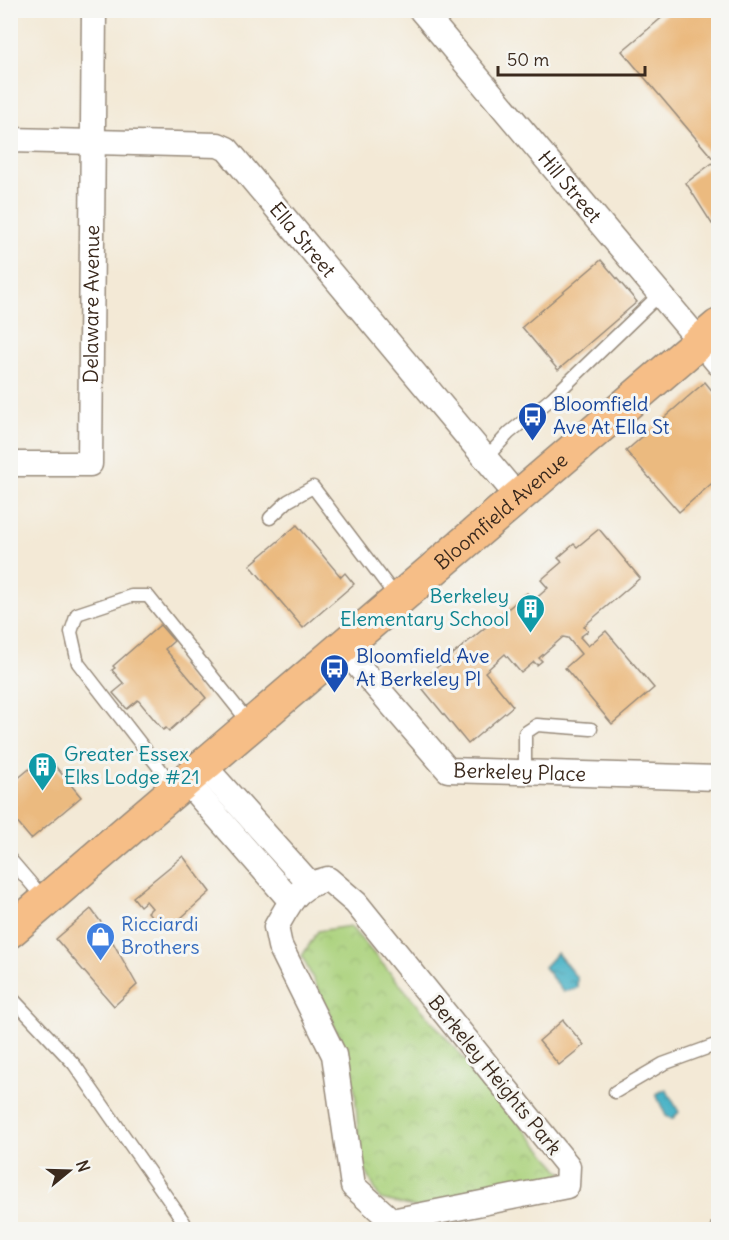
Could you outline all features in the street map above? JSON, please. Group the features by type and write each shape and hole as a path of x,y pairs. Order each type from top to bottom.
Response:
{"main road":[{"name":"Bloomfield Avenue","path":"13,924 46,901 518,497 712,344"}],"street":[{"name":"Delaware Avenue","path":"10,464 90,464 94,10"},
{"name":"Hill Street","path":"421,10 659,294 712,344"},
{"name":"Ella Street","path":"10,140 218,145 228,149 518,497"},
{"name":"Berkeley Place","path":"342,647 448,770 718,778"},
{"path":"188,779 309,883"},
{"path":"188,779 291,901"},
{"name":"Berkeley Heights Park","path":"328,879 356,903 568,1166 567,1186 392,1221 353,1186 334,1055 306,1003 278,937 276,927 291,901 309,883 328,879"}],"lane":[{"path":"485,459 509,433 552,398 659,294"},
{"path":"270,518 288,501 313,487 398,599"},
{"path":"188,779 78,663 71,632 77,614 131,596 148,596 251,725"},
{"path":"525,772 525,733 537,725 591,729"},
{"path":"10,859 46,901"},
{"path":"10,996 74,1064 183,1222"},
{"path":"615,1092 663,1064 718,1044"}],"green space":[{"path":"350,926 563,1174 542,1184 422,1209 380,1199 360,1159 355,1090 331,1016 302,956 318,931"}],"water":[{"path":"557,953 577,978 577,988 563,992 544,967"},
{"path":"666,1089 679,1112 672,1119 666,1116 656,1094"}],"building":[{"path":"671,10 718,10 718,218 712,224 686,183 715,161 622,51"},
{"path":"601,260 637,302 558,370 522,327"},
{"path":"705,382 718,398 718,478 679,512 626,451"},
{"path":"297,525 341,577 345,573 354,584 303,628 250,565"},
{"name":"Berkeley Elementary School","path":"599,529 640,578 584,626 588,631 580,637 588,646 606,631 654,688 612,724 565,668 581,654 568,638 563,637 539,658 542,661 537,665 534,662 521,673 505,654 485,672 513,706 468,744 418,683 527,593 533,601 548,588 541,580 562,562 558,558 574,544 577,547"},
{"path":"160,625 174,641 165,649 206,698 169,731 166,728 163,730 138,700 127,709 113,693 124,684 112,670 115,668 113,666"},
{"name":"Greater Essex Elks Lodge #21","path":"46,755 81,797 31,839 10,814 10,785"},
{"path":"183,856 210,892 172,926 167,920 160,927 148,912 152,908 146,901 140,906 133,897"},
{"name":"Ricciardi Brothers","path":"91,909 103,925 137,985 114,1006 56,939"},
{"path":"563,1020 584,1045 559,1065 539,1041"},
{"path":"711,1223 718,1223 718,1230 711,1230"}],"place":[{"name":"Bloomfield Ave At Ella St","path":"532,442"},
{"name":"Berkeley Elementary School","path":"530,634"},
{"name":"Bloomfield Ave At Berkeley Pl","path":"335,694"},
{"name":"Greater Essex Elks Lodge #21","path":"43,792"},
{"name":"Ricciardi Brothers","path":"100,962"}]}
